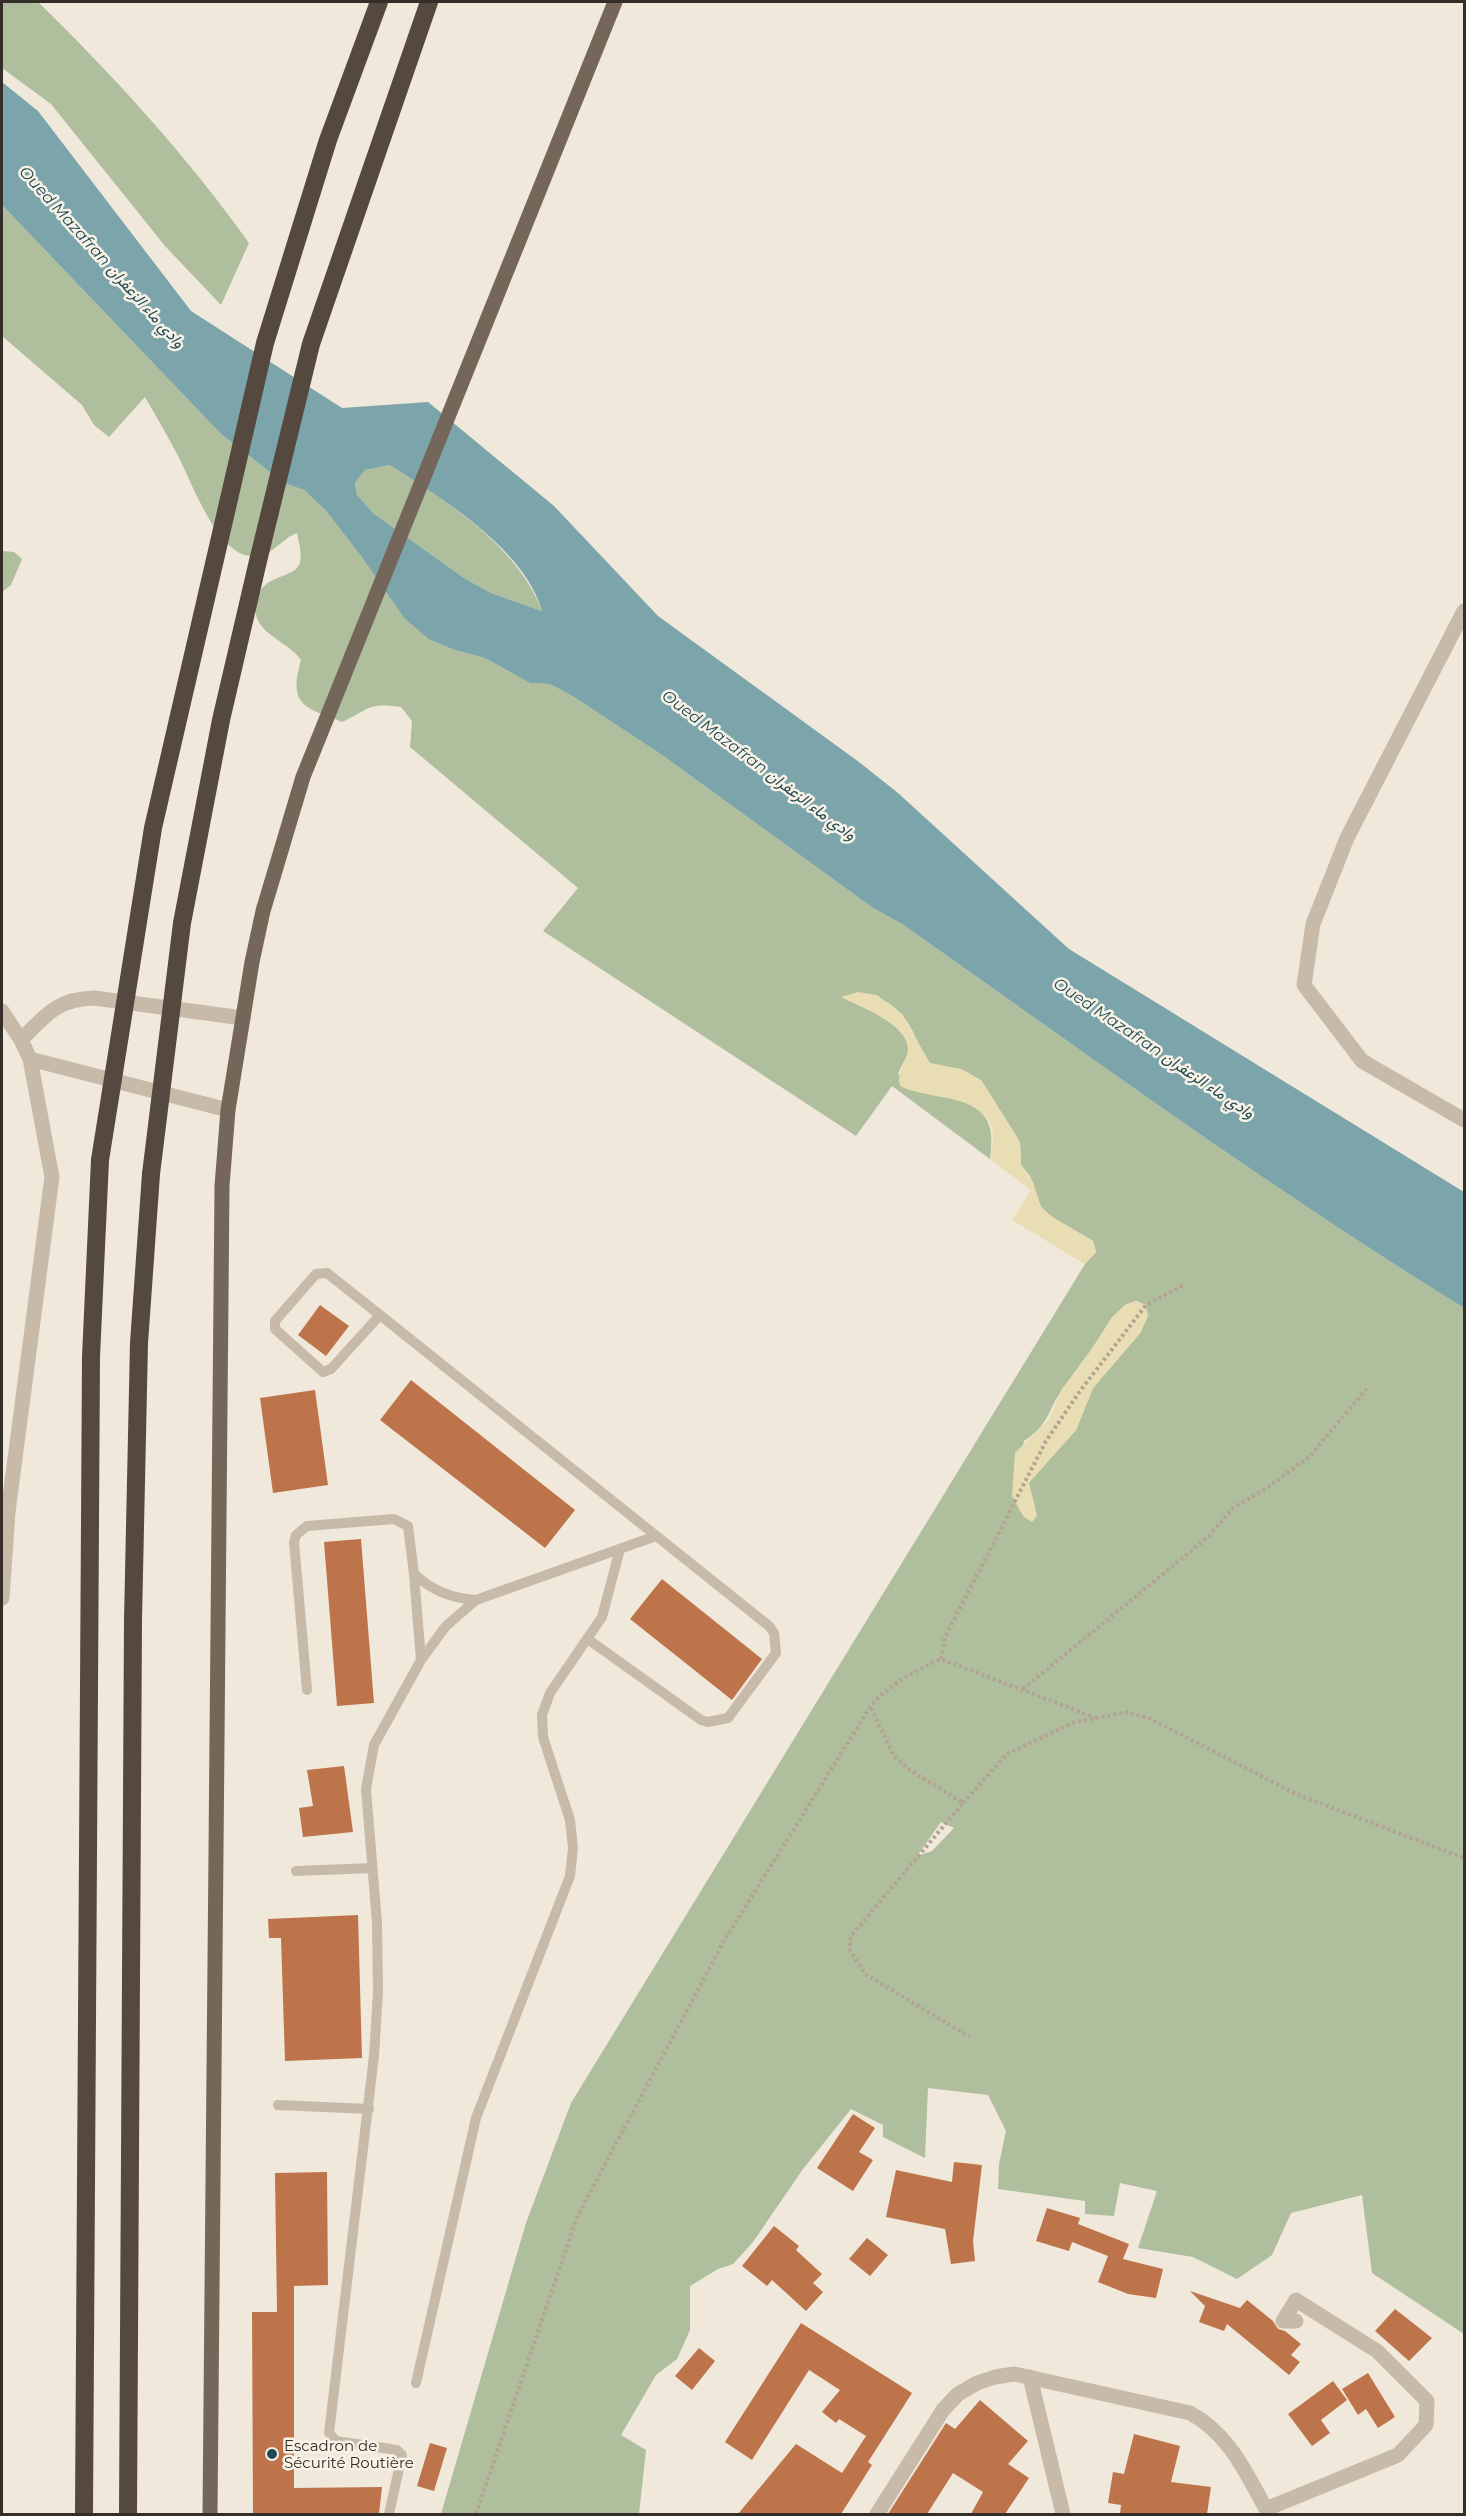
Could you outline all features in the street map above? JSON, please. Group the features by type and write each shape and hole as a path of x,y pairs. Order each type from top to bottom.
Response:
{"highway":[{"path":"84,2514 90,1369 100,1160 153,828 265,343 328,140 379,2"},
{"path":"129,2514 133,1609 139,1343 151,1174 182,923 221,720 258,561 311,344 429,2"}],"main road":[{"path":"210,2514 222,1186 228,1110 263,911 303,777 486,317 615,2"}],"street":[{"path":"1464,611 1347,838 1313,924 1304,985 1362,1061 1464,1120"},
{"path":"21,1040 55,1007 74,998 94,998 243,1018"},
{"path":"2,1011 30,1059 52,1177 5,1510 2,1598"},
{"path":"30,1059 228,1110"},
{"path":"2,1486 5,1510"},
{"path":"877,2514 943,2410 958,2394 977,2383 1014,2374 1190,2413 1205,2421 1229,2444 1268,2512 1398,2455 1426,2425 1427,2401 1377,2351 1296,2300 1283,2321 1296,2321"},
{"path":"1030,2377 1063,2514"}],"lane":[{"path":"381,1315 331,1369 322,1372 274,1329 275,1321 319,1272 327,1273 381,1315 769,1626 774,1633 776,1653 728,1718 708,1722 701,1720 589,1640"},
{"path":"307,1690 294,1542 301,1529 314,1524 399,1520 408,1526 421,1660"},
{"path":"389,2514 404,2458 402,2454 397,2450 336,2441 329,2433 369,2109 378,1992 377,1923 366,1789 368,1767 374,1745 421,1660 446,1626 476,1600 656,1536"},
{"path":"416,2383 476,2118 570,1876 573,1848 570,1820 543,1737 542,1714 550,1693 589,1640 606,1605 620,1549"},
{"path":"414,1574 425,1584 449,1596 476,1600"},
{"path":"296,1871 372,1868"},
{"path":"278,2105 369,2109"}],"path":[{"path":"941,1659 945,1637 958,1610 1046,1441 1107,1355 1146,1305 1185,1284"},
{"path":"1023,1690 1208,1537 1233,1508 1267,1488 1311,1456 1368,1387"},
{"path":"476,2514 577,2217 724,1941 870,1707 885,1690 901,1678 941,1659 1096,1718"},
{"path":"870,1707 894,1756 910,1770 963,1803"},
{"path":"970,2037 865,1974 849,1949 851,1936 1007,1754 1072,1723 1126,1712 1149,1718 1296,1794 1464,1858"}],"green space":[{"path":"2,2 38,2 149,118 201,179 249,243 221,305 165,246 51,104 2,68"},
{"path":"2,205 221,434 284,483 304,490 326,511 404,618 455,650 485,658 530,683 550,684 574,697 662,755 873,908 902,924 1250,1169 1464,1308 1464,2334 1372,2273 1362,2195 1291,2213 1272,2255 1237,2279 1193,2257 1138,2248 1157,2191 1120,2183 1114,2216 1085,2214 1085,2201 998,2189 999,2164 1006,2131 988,2095 928,2088 925,2158 883,2137 883,2125 851,2109 803,2169 753,2242 733,2264 718,2269 690,2286 690,2330 677,2359 656,2375 621,2435 646,2450 639,2514 441,2514 526,2223 571,2103 1085,1264 1096,1252 1093,1241 1052,1217 1041,1207 1030,1176 1021,1165 1020,1142 981,1080 930,1064 906,1020 883,1000 864,995 842,997 883,1018 902,1033 907,1042 908,1052 898,1074 935,1095 956,1099 970,1105 984,1116 990,1129 990,1159 892,1086 856,1136 543,931 578,888 410,747 412,721 401,707 375,706 342,722 302,703 297,687 301,660 264,629 256,613 259,593 264,587 295,570 299,565 301,554 297,533 264,555 250,556 238,552 226,542 206,514 177,454 145,397 109,437 94,425 82,405 2,336","holes":["1136,1301 1146,1305 1141,1332 1093,1388 1076,1430 1028,1483 1035,1506 1012,1496 1024,1441 1044,1422 1064,1387 1125,1305","941,1822 954,1828 932,1851 917,1856"]},
{"path":"390,465 457,510 498,545 530,587 542,611 491,593 464,578 373,513 357,495 355,483 365,470"},
{"path":"2,551 14,552 22,559 11,585 2,592"}],"sand":[{"path":"858,992 877,995 902,1014 930,1063 961,1069 981,1080 1020,1142 1021,1165 1033,1182 1041,1207 1052,1217 1093,1241 1096,1252 1085,1264 1012,1220 1031,1190 990,1159 993,1136 990,1122 982,1112 956,1100 900,1086 899,1075 908,1051 906,1042 893,1025 871,1011 841,997"},
{"path":"1136,1301 1146,1305 1148,1316 1141,1332 1093,1388 1076,1430 1029,1483 1037,1516 1032,1522 1023,1516 1012,1496 1015,1453 1049,1419 1062,1389 1086,1358 1112,1317 1125,1305"}],"water":[{"name":"Oued Mazafran وادي ماء الزعفران","path":"2,82 38,111 191,311 342,408 428,402 554,506 658,616 859,762 898,793 1069,949 1464,1192 1464,1308 1250,1169 902,924 873,908 662,755 574,697 550,684 530,683 485,658 455,650 429,639 404,618 326,511 304,490 284,483 221,434 2,205","holes":["390,465 456,510 500,546 518,566 532,588 542,611 491,593 464,578 373,513 357,495 355,483 365,470"]}],"building":[{"path":"320,1305 349,1326 326,1356 298,1335"},
{"path":"411,1380 575,1510 545,1548 380,1420"},
{"path":"315,1390 328,1485 273,1493 260,1398"},
{"path":"361,1539 374,1703 337,1706 324,1542"},
{"path":"662,1579 762,1659 732,1700 630,1619"},
{"path":"344,1766 353,1832 303,1837 299,1808 313,1806 307,1770"},
{"path":"358,1915 362,2058 285,2061 281,1938 269,1938 268,1919"},
{"path":"853,2114 875,2128 859,2152 873,2160 853,2191 817,2168"},
{"path":"954,2162 982,2165 973,2241 975,2261 951,2264 945,2229 886,2217 896,2170 952,2182"},
{"path":"327,2172 328,2285 294,2286 294,2488 382,2487 379,2514 253,2514 252,2312 277,2312 275,2173"},
{"path":"1047,2208 1080,2218 1078,2224 1129,2244 1123,2259 1163,2269 1156,2298 1128,2294 1098,2282 1108,2256 1072,2242 1069,2251 1036,2241"},
{"path":"774,2226 799,2246 796,2250 822,2274 813,2283 823,2292 806,2311 772,2280 767,2286 742,2266"},
{"path":"867,2238 888,2255 870,2276 849,2259"},
{"path":"1190,2291 1240,2308 1247,2300 1273,2321 1278,2329 1285,2331 1301,2344 1291,2355 1300,2362 1289,2375 1227,2324 1224,2331 1199,2322 1205,2306"},
{"path":"1395,2309 1432,2338 1409,2361 1375,2331"},
{"path":"801,2323 912,2393 868,2462 872,2465 841,2514 738,2514 796,2444 842,2473 866,2436 839,2419 836,2423 822,2412 840,2390 809,2370 752,2460 725,2442"},
{"path":"699,2348 715,2361 692,2390 675,2376"},
{"path":"1368,2373 1395,2417 1378,2428 1366,2409 1358,2415 1342,2389"},
{"path":"1333,2381 1347,2400 1321,2420 1330,2433 1312,2446 1288,2414"},
{"path":"980,2400 1028,2441 1008,2464 1029,2478 1005,2514 971,2514 983,2492 953,2473 927,2514 888,2514 946,2423 955,2429"},
{"path":"1134,2434 1180,2446 1171,2482 1211,2487 1207,2514 1120,2514 1121,2505 1108,2503 1113,2472 1124,2474"},
{"path":"430,2443 447,2448 434,2491 417,2486"}],"place":[{"name":"Escadron de Sécurité Routière","path":"272,2454"}]}
